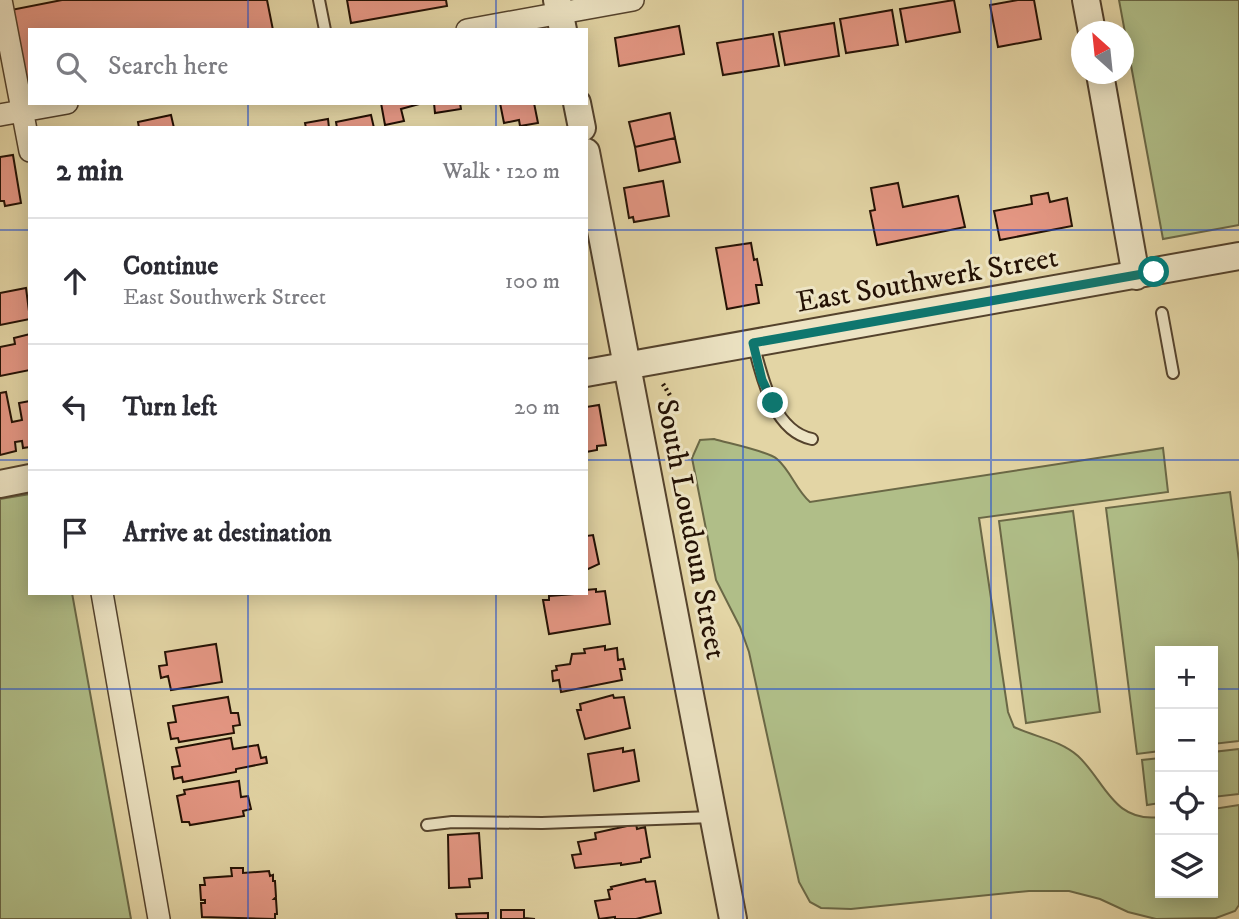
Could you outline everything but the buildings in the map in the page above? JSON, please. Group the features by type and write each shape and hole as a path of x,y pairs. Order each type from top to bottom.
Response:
{"street":[{"path":"1,0 28,141"},
{"path":"479,28 633,0"},
{"path":"1086,0 1090,21"},
{"path":"1102,84 1136,276"},
{"path":"0,116 56,105"},
{"path":"577,105 582,126"},
{"name":"South Loudoun Street","path":"588,163 733,919"},
{"name":"East Southwerk Street","path":"588,373 1239,256"},
{"path":"0,484 28,478"},
{"path":"102,595 159,919"}],"lane":[{"path":"319,0 325,28"},
{"path":"1162,313 1173,373"},
{"path":"753,343 762,380 778,411 797,436 812,439"},
{"path":"427,825 452,822 542,823 713,817"}],"path":[{"path":"663,383 671,397"}],"green space":[{"path":"1119,0 1239,0 1239,225 1163,239 1134,81 1134,21 1123,21"},
{"path":"714,439 772,456 786,469 810,502 1163,448 1168,492 979,518 1008,712 1014,727 1055,742 1078,756 1121,807 1131,814 1155,817 1155,898 1218,898 1218,808 1239,805 1239,905 1235,911 1216,918 1156,919 1069,891 1029,891 851,909 821,908 810,902 799,882 749,652 740,627 716,580 692,458 700,440"},
{"path":"1230,492 1239,561 1239,741 1218,743 1218,646 1155,646 1155,752 1137,754 1106,508"},
{"path":"28,494 28,595 72,595 131,919 0,919 0,499"},
{"path":"1073,511 1100,712 1026,723 999,521"},
{"path":"1239,749 1239,794 1218,796 1218,751"},
{"path":"1155,759 1155,804 1147,805 1142,760"}],"route":[{"path":"773,403 762,380 753,343 1154,272"}]}
